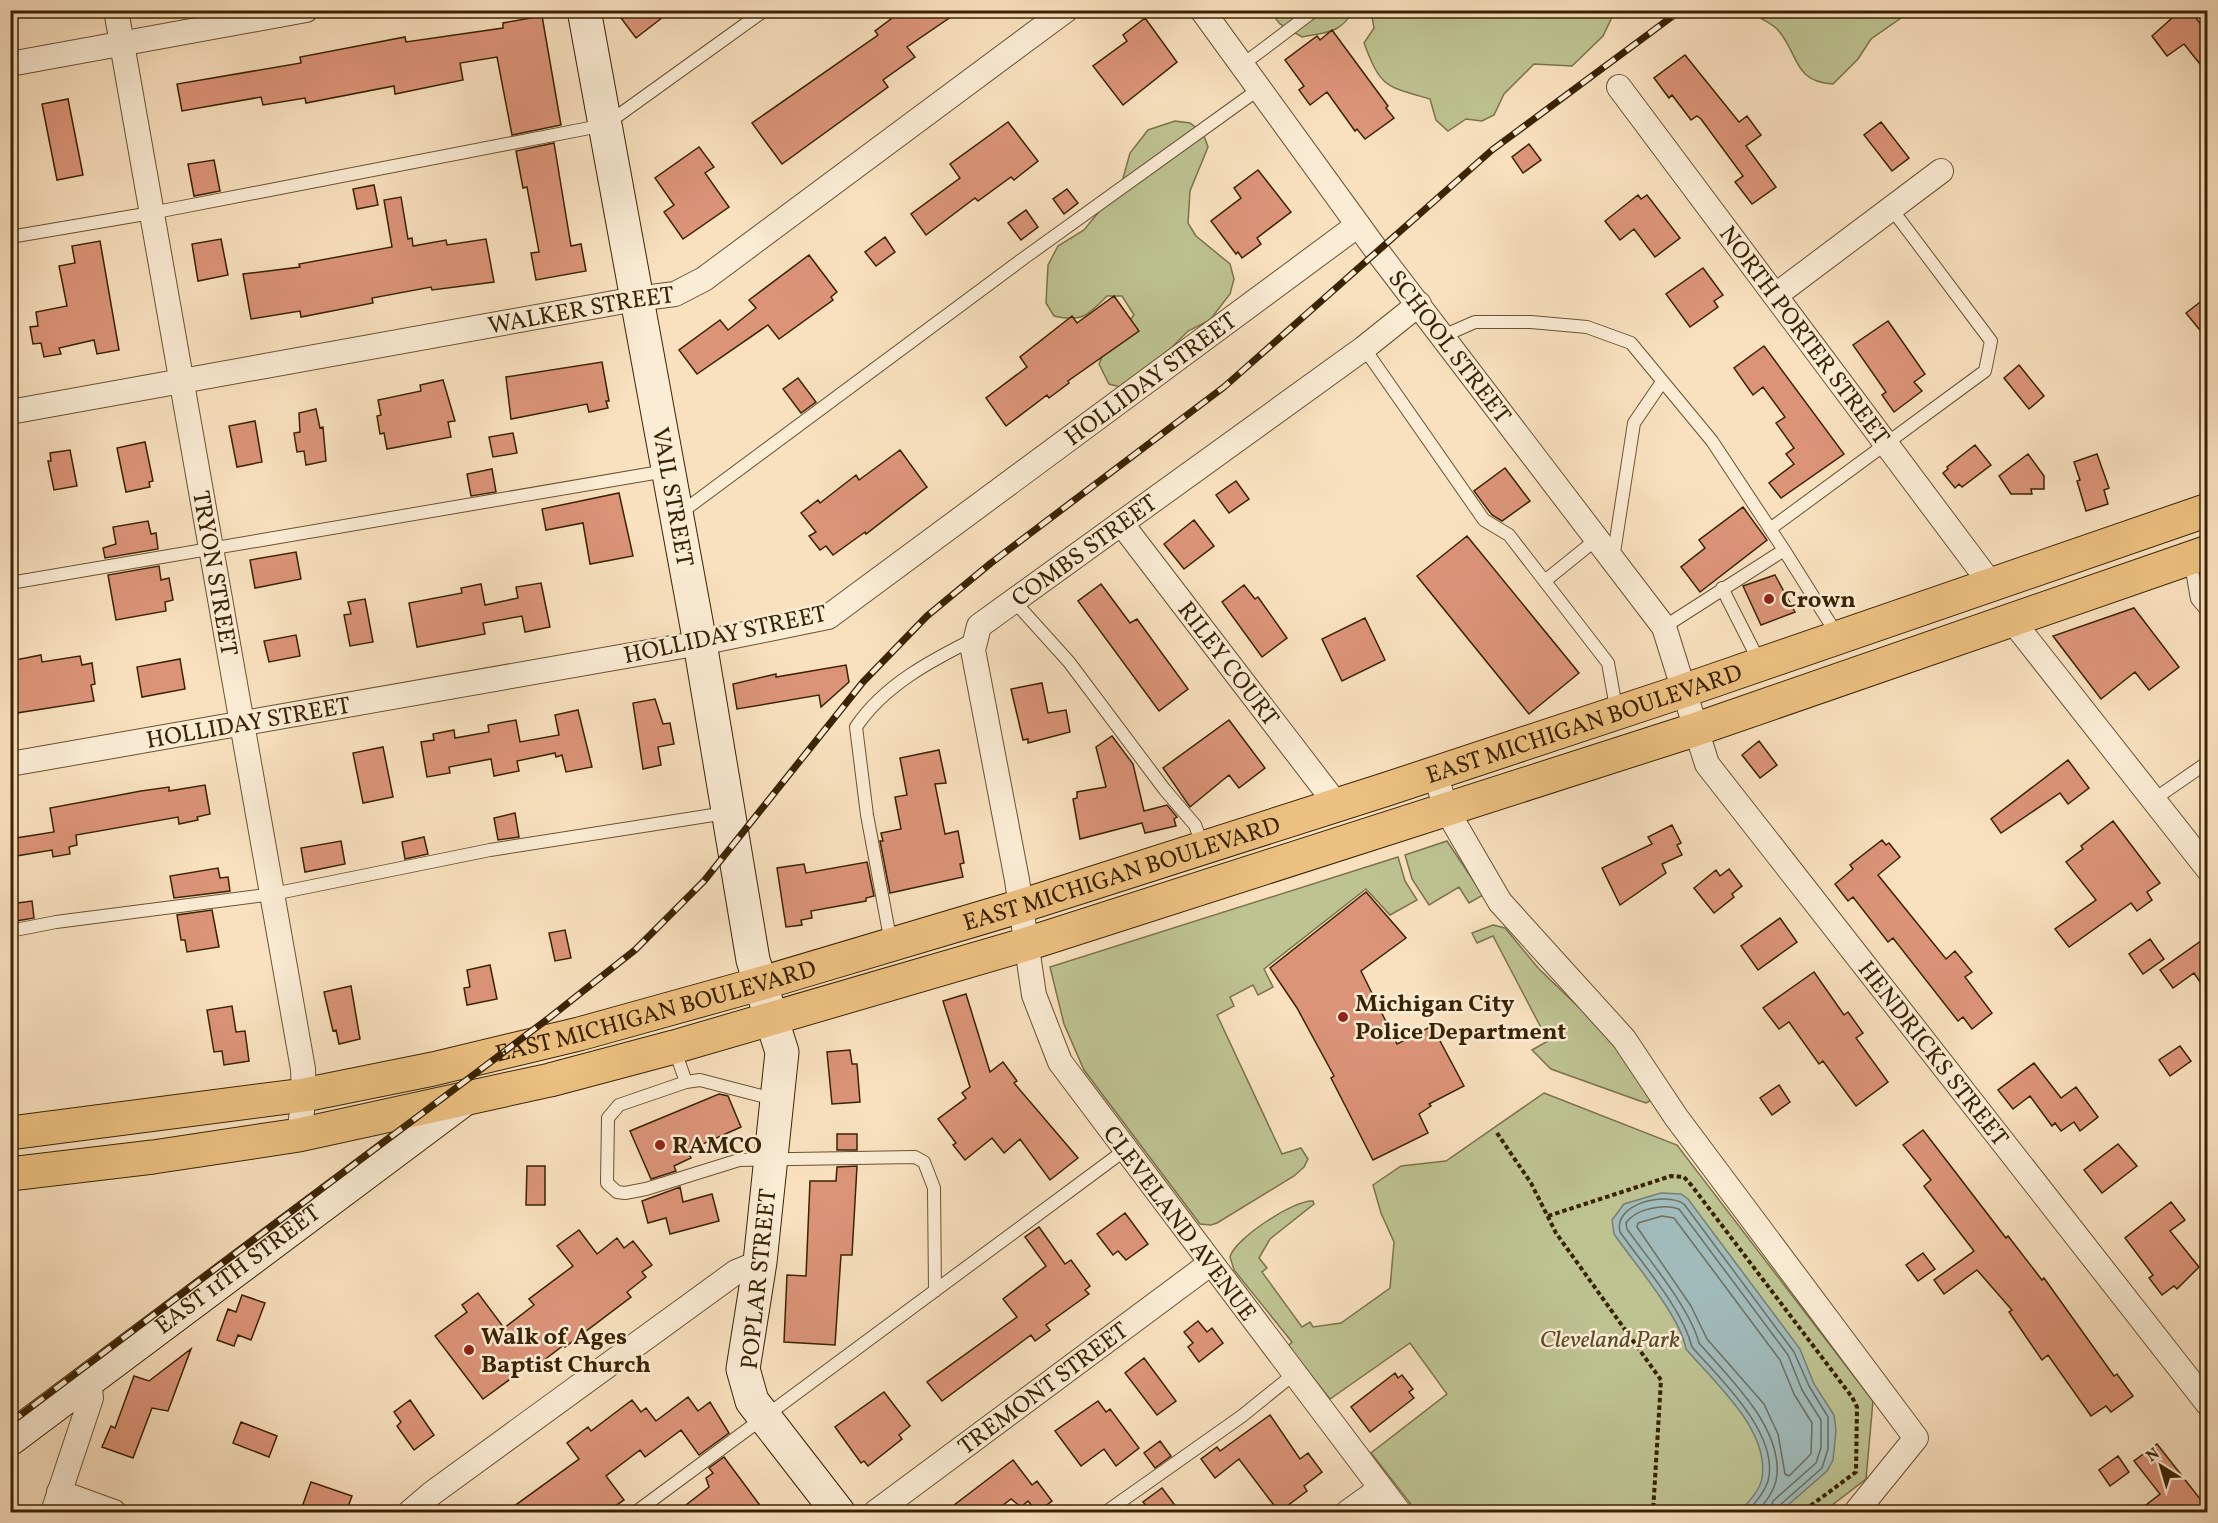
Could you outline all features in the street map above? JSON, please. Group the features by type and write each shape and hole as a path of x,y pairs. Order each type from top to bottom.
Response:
{"main road":[{"name":"EAST MICHIGAN BOULEVARD","path":"10,1133 304,1095 433,1069 579,1034 759,984 1021,906 1435,773 1683,691 2208,510"},
{"name":"EAST MICHIGAN BOULEVARD","path":"10,1174 153,1157 299,1135 550,1080 674,1047 1027,944 1694,730 2011,618 2198,555"}],"street":[{"name":"TRYON STREET","path":"116,10 303,1069 304,1095 299,1135"},
{"path":"10,64 306,10"},
{"name":"VAIL STREET","path":"585,10 700,643 727,813 759,984"},
{"name":"WALKER STREET","path":"10,412 636,299 675,294 704,279 1066,10"},
{"name":"SCHOOL STREET","path":"1202,10 1358,225 1664,627 1683,691"},
{"name":"NORTH PORTER STREET","path":"1619,87 1991,584"},
{"path":"1776,295 1941,171"},
{"name":"HOLLIDAY STREET","path":"10,764 700,643 828,617 1358,225"},
{"name":"COMBS STREET","path":"976,638 979,626 1364,348 1419,304"},
{"name":"RILEY COURT","path":"1121,523 1337,805"},
{"path":"2011,618 2208,869"},
{"path":"976,638 973,650 1021,906"},
{"name":"HENDRICKS STREET","path":"1683,691 1707,764 2208,1404"},
{"path":"1435,773 1446,809 1500,902 1624,1039 1676,1117 1916,1438 1858,1512"},
{"name":"CLEVELAND AVENUE","path":"1021,906 1034,995 1060,1062 1399,1512"},
{"name":"POPLAR STREET","path":"759,984 782,1052 760,1262 743,1369 752,1401 838,1512"},
{"name":"EAST 11TH STREET","path":"10,1439 463,1100"},
{"path":"410,1512 431,1494 736,1272 760,1262"},
{"name":"TREMONT STREET","path":"876,1512 1210,1263"},
{"path":"89,1381 91,1398 56,1502 114,1512"},
{"path":"1348,1512 1380,1489"}],"lane":[{"path":"10,237 151,213 605,125 765,10"},
{"path":"1242,65 1315,10"},
{"path":"676,516 1014,265 1259,89"},
{"path":"1770,530 1985,371 1991,341 1891,208"},
{"path":"1443,336 1475,322 1531,322 1587,327 1631,343 1712,441 1839,637"},
{"path":"1364,348 1484,520 1509,535 1608,663 1617,713"},
{"path":"1613,559 1634,423 1662,382"},
{"path":"10,583 668,470"},
{"path":"1546,580 1598,538"},
{"path":"1664,627 1784,549"},
{"path":"2198,555 2197,599 2208,612"},
{"path":"1722,588 1760,664"},
{"path":"1014,601 1069,662 1194,825 1203,846"},
{"path":"891,943 867,814 856,727 865,713 903,680 976,638"},
{"path":"2153,800 2208,762"},
{"path":"10,932 56,922 273,894 490,850 727,813"},
{"path":"674,1047 686,1082"},
{"path":"777,1101 700,1080 686,1082 613,1110 608,1118 607,1183 611,1188 625,1193 646,1190 739,1160 915,1157 924,1162 934,1188 935,1291"},
{"path":"636,1512 1125,1150"},
{"path":"1106,1512 1242,1416 1294,1374"}],"path":[{"path":"1497,1133 1531,1183 1556,1233 1661,1380 1653,1512"},
{"path":"1548,1216 1671,1176 1684,1178 1692,1186 1852,1397 1857,1407 1856,1472 1802,1512"}],"green space":[{"path":"1371,10 1615,11 1603,36 1572,66 1534,64 1504,94 1494,115 1482,121 1466,119 1448,131 1436,120 1430,99 1403,91 1386,83 1380,77 1364,43 1374,28"},
{"path":"1270,11 1353,11 1343,24 1332,31 1302,37 1280,24"},
{"path":"1750,11 1911,11 1871,39 1858,59 1833,84 1810,78 1803,72 1777,29"},
{"path":"1175,121 1190,123 1203,133 1208,147 1190,191 1188,223 1196,236 1230,264 1234,279 1230,294 1210,320 1188,331 1138,381 1124,388 1109,384 1099,364 1105,350 1134,315 1122,296 1107,296 1084,316 1064,318 1054,316 1046,303 1048,265 1058,246 1084,230 1122,182 1130,153 1148,130"},
{"path":"1447,841 1483,895 1469,903 1459,887 1429,905 1412,879 1405,855"},
{"path":"1398,857 1405,881 1417,900 1390,915 1366,889 1264,969 1273,987 1258,995 1253,985 1230,997 1234,1006 1217,1015 1282,1154 1301,1148 1308,1159 1304,1167 1294,1176 1217,1223 1200,1224 1084,1070 1064,1024 1050,967"},
{"path":"1493,925 1505,928 1539,969 1612,1039 1652,1100 1646,1103 1551,1069 1532,1050 1548,1041 1493,936 1477,943 1472,933"},
{"name":"Cleveland Park","path":"1544,1093 1677,1145 1873,1401 1866,1479 1823,1512 1417,1512 1371,1453 1447,1394 1410,1343 1330,1399 1288,1346 1292,1342 1234,1270 1230,1257 1242,1240 1280,1213 1304,1202 1313,1201 1314,1204 1270,1239 1259,1258 1267,1268 1262,1272 1302,1327 1310,1322 1313,1327 1341,1323 1390,1288 1394,1242 1381,1213 1373,1185 1401,1166 1446,1161"}],"water":[{"path":"1661,1193 1681,1194 1688,1199 1800,1349 1814,1384 1834,1415 1836,1431 1833,1460 1827,1471 1780,1512 1740,1512 1761,1483 1762,1460 1757,1442 1738,1408 1686,1349 1682,1336 1666,1306 1614,1234 1612,1220 1624,1204"}],"building":[{"path":"615,10 672,10 636,38"},
{"path":"903,10 961,10 907,47 915,57 883,80 888,87 782,164 752,123 878,35 875,31"},
{"path":"2181,10 2190,10 2208,34 2208,74 2184,44 2167,56 2152,36"},
{"path":"542,16 561,125 512,135 497,57 460,63 463,80 395,94 394,86 306,103 305,98 263,105 261,97 182,111 177,84 301,63 300,57 405,37 406,42 503,28 503,23"},
{"path":"1145,18 1177,62 1123,105 1093,66 1127,41 1123,35"},
{"path":"1332,30 1388,106 1386,108 1394,118 1365,139 1357,129 1355,131 1327,92 1310,105 1299,90 1304,86 1285,60 1317,36 1320,40"},
{"path":"1685,55 1739,122 1747,116 1761,135 1746,146 1776,187 1752,204 1735,182 1743,176 1701,119 1697,116 1691,120 1672,95 1669,98 1654,78"},
{"path":"68,99 83,175 57,180 42,104"},
{"path":"1008,122 1038,161 1014,180 1011,177 978,201 975,198 926,235 911,214 960,178 950,164"},
{"path":"1881,122 1909,158 1892,171 1864,135"},
{"path":"554,143 571,246 581,244 586,271 536,280 531,253 539,252 527,187 523,188 516,151"},
{"path":"1529,144 1541,160 1523,173 1512,157"},
{"path":"699,147 714,167 705,173 729,207 683,239 664,212 674,205 655,178"},
{"path":"214,160 220,191 194,196 188,164"},
{"path":"1258,170 1291,212 1257,238 1261,244 1242,258 1238,252 1236,254 1211,221 1241,198 1234,188"},
{"path":"374,185 378,205 357,209 353,189"},
{"path":"1067,189 1078,203 1064,214 1053,199"},
{"path":"1638,195 1641,199 1647,195 1680,238 1655,257 1634,229 1620,240 1605,221"},
{"path":"401,197 408,239 412,238 413,246 446,240 447,245 486,239 494,282 432,290 431,287 372,298 373,303 301,317 300,311 251,319 243,274 300,267 299,264 392,247 384,200"},
{"path":"1026,210 1038,227 1021,240 1008,223"},
{"path":"885,237 895,252 876,266 865,252"},
{"path":"221,239 228,275 198,281 192,244"},
{"path":"100,241 119,350 97,354 94,340 59,348 61,354 44,357 41,343 33,344 30,327 38,326 36,312 67,306 59,266 75,263 72,246"},
{"path":"809,255 837,292 831,297 833,300 779,339 768,325 697,374 679,350 720,320 728,330 756,308 749,300"},
{"path":"1703,268 1723,295 1714,301 1718,307 1690,327 1666,294"},
{"path":"1114,296 1139,331 1068,381 1069,383 1049,398 1047,395 1006,426 986,398 1027,367 1020,357 1072,316 1077,323"},
{"path":"2208,296 2208,340 2186,313"},
{"path":"1888,321 1925,374 1914,382 1922,391 1894,412 1882,395 1886,392 1853,345"},
{"path":"1764,346 1844,454 1781,498 1769,483 1794,464 1786,454 1794,448 1776,423 1785,417 1763,387 1753,395 1734,368"},
{"path":"602,362 609,401 606,401 608,408 589,412 587,404 511,419 506,377"},
{"path":"2019,365 2044,396 2029,409 2004,378"},
{"path":"798,378 816,402 801,413 783,389"},
{"path":"443,380 455,421 448,422 451,437 387,449 384,433 380,434 377,416 381,415 378,400 421,391 420,385"},
{"path":"316,409 320,428 323,427 326,461 306,465 304,451 297,452 294,433 300,432 299,413"},
{"path":"255,421 262,462 237,467 229,426"},
{"path":"513,433 517,453 493,457 489,437"},
{"path":"145,442 153,481 149,482 150,487 126,492 117,448"},
{"path":"1975,445 1991,465 1962,487 1959,484 1955,488 1943,473 1948,469 1947,467"},
{"path":"70,450 77,486 54,490 48,461 51,461 50,453"},
{"path":"900,450 927,487 866,534 865,532 833,555 826,546 820,550 809,536 816,532 801,513 818,500 820,503 856,475 859,480"},
{"path":"2028,454 2044,476 2044,489 2031,489 2032,494 2011,494 1999,476"},
{"path":"2097,454 2109,488 2104,490 2108,504 2086,511 2074,462"},
{"path":"1505,468 1530,501 1502,521 1492,515 1474,491"},
{"path":"492,469 496,492 471,496 467,474"},
{"path":"1236,481 1249,499 1229,513 1216,495"},
{"path":"619,493 633,556 590,564 583,523 546,530 542,509"},
{"path":"1743,507 1767,540 1700,592 1681,567 1705,548 1699,540"},
{"path":"1194,520 1214,546 1184,569 1164,544"},
{"path":"148,521 151,534 156,533 158,549 105,558 103,548 116,544 113,527"},
{"path":"1467,536 1579,673 1529,714 1417,576"},
{"path":"296,552 301,579 255,588 250,560"},
{"path":"159,566 161,580 169,578 173,600 165,602 166,611 116,620 108,575"},
{"name":"Crown","path":"1775,575 1795,612 1761,625 1743,586"},
{"path":"541,583 550,627 525,632 522,616 483,623 485,634 417,647 409,603 462,593 461,588 481,584 485,605 518,598 516,587"},
{"path":"1101,584 1130,623 1137,619 1188,689 1159,711 1078,601"},
{"path":"1244,585 1255,599 1258,597 1287,638 1262,657 1222,602"},
{"path":"365,599 373,642 350,646 344,615 351,614 348,602"},
{"path":"2134,608 2179,667 2149,690 2135,672 2101,699 2053,636"},
{"path":"1365,618 1385,660 1342,681 1322,639"},
{"path":"296,635 300,656 269,662 264,641"},
{"path":"41,655 42,662 80,656 82,665 92,663 95,684 91,685 94,701 10,714 10,661"},
{"path":"180,659 185,689 142,697 137,667"},
{"path":"846,665 849,682 821,707 819,695 737,709 733,684 776,674 776,677"},
{"path":"1042,683 1048,713 1066,710 1070,732 1028,743 1028,739 1023,740 1011,689"},
{"path":"655,699 663,724 670,723 674,744 658,747 661,765 643,769 633,703"},
{"path":"578,710 592,767 566,772 562,755 556,757 555,753 517,761 519,771 494,776 491,759 449,767 450,773 427,777 421,742 434,740 433,734 454,730 455,738 489,732 488,725 516,720 520,742 559,735 555,715"},
{"path":"1229,720 1265,768 1239,788 1229,775 1190,807 1163,768"},
{"path":"1112,736 1133,764 1144,811 1167,805 1177,817 1174,819 1176,826 1145,833 1142,823 1080,839 1073,799 1077,798 1077,792 1106,787 1096,747"},
{"path":"1759,741 1777,765 1760,778 1742,755"},
{"path":"383,747 393,797 363,803 353,753"},
{"path":"939,750 946,783 935,784 945,834 958,831 964,863 960,864 963,877 890,893 880,841 883,841 881,833 901,829 895,797 907,795 900,758"},
{"path":"2068,760 2089,788 2068,804 2060,793 2001,833 1991,819"},
{"path":"205,785 210,814 197,817 198,820 179,824 178,817 76,835 77,845 69,847 70,854 53,857 52,850 10,857 10,839 54,832 50,808 141,791 169,787 169,791"},
{"path":"515,813 519,837 498,840 494,818"},
{"path":"2113,821 2160,883 2147,892 2152,900 2137,911 2131,903 2069,947 2055,929 2096,900 2066,862 2083,849 2081,846"},
{"path":"1672,825 1681,843 1677,845 1682,855 1662,864 1666,873 1620,905 1602,868 1652,844 1648,837"},
{"path":"424,837 428,854 405,859 402,842"},
{"path":"1882,840 1886,845 1889,843 1900,857 1878,875 1946,959 1955,951 1972,972 1965,977 1992,1013 1972,1029 1963,1017 1958,1021 1893,938 1888,942 1853,897 1848,901 1835,884 1853,869 1850,865"},
{"path":"341,841 345,864 305,872 301,848"},
{"path":"867,862 874,896 866,898 866,901 811,911 812,918 801,920 802,925 786,927 777,868 804,864 806,873"},
{"path":"218,868 220,878 228,877 230,891 174,898 170,876"},
{"path":"1729,869 1742,886 1732,894 1734,897 1714,913 1694,888 1716,870 1720,876"},
{"name":"Michigan City Police Department","path":"1366,892 1406,938 1361,971 1397,1044 1432,1026 1464,1086 1429,1104 1431,1106 1419,1114 1428,1133 1373,1160 1331,1078 1334,1076 1297,1008 1270,968"},
{"path":"32,901 34,918 10,922 10,904"},
{"path":"212,910 219,947 187,952 185,940 181,940 177,915"},
{"path":"1780,918 1797,942 1758,970 1741,946"},
{"path":"565,930 571,958 555,961 549,933"},
{"path":"2208,936 2208,994 2194,973 2173,988 2160,970"},
{"path":"2150,939 2164,959 2143,974 2129,954"},
{"path":"490,965 497,999 467,1005 464,988 470,987 467,970"},
{"path":"1814,972 1844,1015 1848,1012 1863,1033 1856,1038 1888,1082 1856,1106 1823,1061 1819,1064 1789,1022 1779,1029 1763,1008"},
{"path":"351,986 360,1039 339,1044 336,1030 333,1031 324,992"},
{"path":"966,994 990,1072 1003,1062 1017,1081 1014,1083 1078,1158 1050,1180 1020,1139 1004,1153 992,1138 965,1160 953,1145 956,1143 938,1119 966,1098 962,1093 970,1087 943,1001"},
{"path":"232,1006 236,1032 245,1031 249,1061 224,1065 222,1051 214,1052 207,1010"},
{"path":"2180,1046 2191,1061 2170,1076 2159,1060"},
{"path":"850,1050 852,1064 857,1064 860,1102 832,1104 827,1052"},
{"path":"2034,1063 2061,1098 2076,1087 2098,1117 2080,1131 2074,1122 2061,1131 2055,1123 2052,1126 2030,1096 2013,1109 1998,1090"},
{"path":"1779,1085 1790,1102 1772,1115 1760,1098"},
{"path":"719,1094 728,1096 741,1127 687,1151 691,1158 674,1166 676,1171 651,1179 630,1131"},
{"path":"1923,1130 2006,1238 2008,1236 2042,1280 2044,1278 2114,1376 2117,1374 2133,1396 2111,1412 2106,1406 2091,1416 2048,1355 2042,1360 2009,1312 2012,1310 1977,1270 1944,1294 1934,1280 1974,1251 1924,1186 1931,1180 1903,1145"},
{"path":"837,1134 857,1134 857,1150 837,1150"},
{"path":"2118,1144 2137,1166 2102,1193 2084,1170"},
{"path":"527,1166 545,1166 545,1205 526,1205"},
{"path":"857,1166 852,1255 841,1255 835,1345 784,1342 787,1275 806,1276 810,1181 836,1181 837,1167"},
{"path":"680,1187 683,1202 712,1194 719,1221 670,1234 666,1218 648,1223 642,1201"},
{"path":"2171,1202 2185,1220 2170,1231 2199,1267 2177,1289 2174,1286 2162,1295 2149,1278 2153,1275 2125,1238"},
{"path":"1125,1213 1148,1244 1126,1260 1118,1251 1113,1255 1097,1234"},
{"path":"1039,1227 1065,1264 1071,1260 1090,1286 1085,1290 1089,1294 1046,1325 1050,1330 1035,1341 1031,1335 942,1401 927,1382 1017,1317 1003,1299 1046,1266 1025,1237"},
{"path":"579,1230 597,1254 617,1238 624,1248 633,1241 652,1265 642,1272 646,1277 627,1292 631,1297 565,1347 564,1345 531,1370 528,1366 483,1399 435,1336 467,1312 462,1305 478,1293 504,1328 534,1305 529,1299 573,1266 557,1246"},
{"path":"1923,1253 1935,1269 1918,1281 1906,1265"},
{"path":"242,1295 265,1303 251,1340 238,1335 234,1346 217,1340 228,1309 236,1312"},
{"path":"1198,1321 1207,1332 1212,1328 1223,1343 1199,1362 1188,1347 1193,1343 1184,1332"},
{"path":"191,1349 168,1411 152,1408 133,1458 102,1447 111,1426 115,1428 134,1376 149,1381"},
{"path":"1144,1358 1176,1401 1157,1415 1125,1373"},
{"path":"1395,1373 1398,1378 1402,1375 1413,1389 1409,1392 1414,1398 1370,1432 1351,1407"},
{"path":"884,1392 910,1426 899,1435 902,1439 868,1466 864,1461 861,1463 835,1427"},
{"path":"688,1397 698,1411 710,1402 729,1433 699,1455 681,1430 645,1457 640,1450 606,1476 624,1500 606,1512 506,1512 579,1459 567,1443 588,1427 591,1431 632,1400 641,1412 646,1408 656,1421"},
{"path":"410,1400 434,1435 414,1450 397,1426 401,1422 394,1412"},
{"path":"1098,1401 1106,1412 1110,1409 1139,1448 1116,1466 1104,1449 1081,1466 1055,1431"},
{"path":"1270,1415 1300,1459 1308,1453 1322,1472 1304,1486 1307,1491 1279,1512 1239,1459 1215,1478 1201,1459 1217,1447 1220,1451"},
{"path":"241,1422 277,1436 269,1457 233,1443"},
{"path":"1160,1441 1171,1456 1155,1468 1144,1453"},
{"path":"2157,1444 2208,1512 2137,1512 2160,1494 2134,1461"},
{"path":"2118,1456 2129,1472 2110,1486 2099,1470"},
{"path":"724,1457 765,1512 677,1512 709,1487 706,1478 713,1473 709,1468"},
{"path":"1013,1460 1032,1485 1037,1481 1052,1501 1037,1512 1028,1501 1021,1507 1011,1499 994,1512 945,1512"},
{"path":"311,1482 352,1496 346,1512 318,1512 302,1507"},
{"path":"1162,1488 1180,1512 1151,1512 1143,1502"}],"railway":[{"path":"10,1423 549,1018 635,950 704,881 863,682 927,616 991,563 1224,387 1492,150 1681,10"}],"place":[{"name":"Crown","path":"1769,599"},
{"name":"Michigan City Police Department","path":"1343,1017"},
{"name":"RAMCO","path":"660,1145"},
{"name":"Walk of Ages Baptist Church","path":"469,1350"}]}
